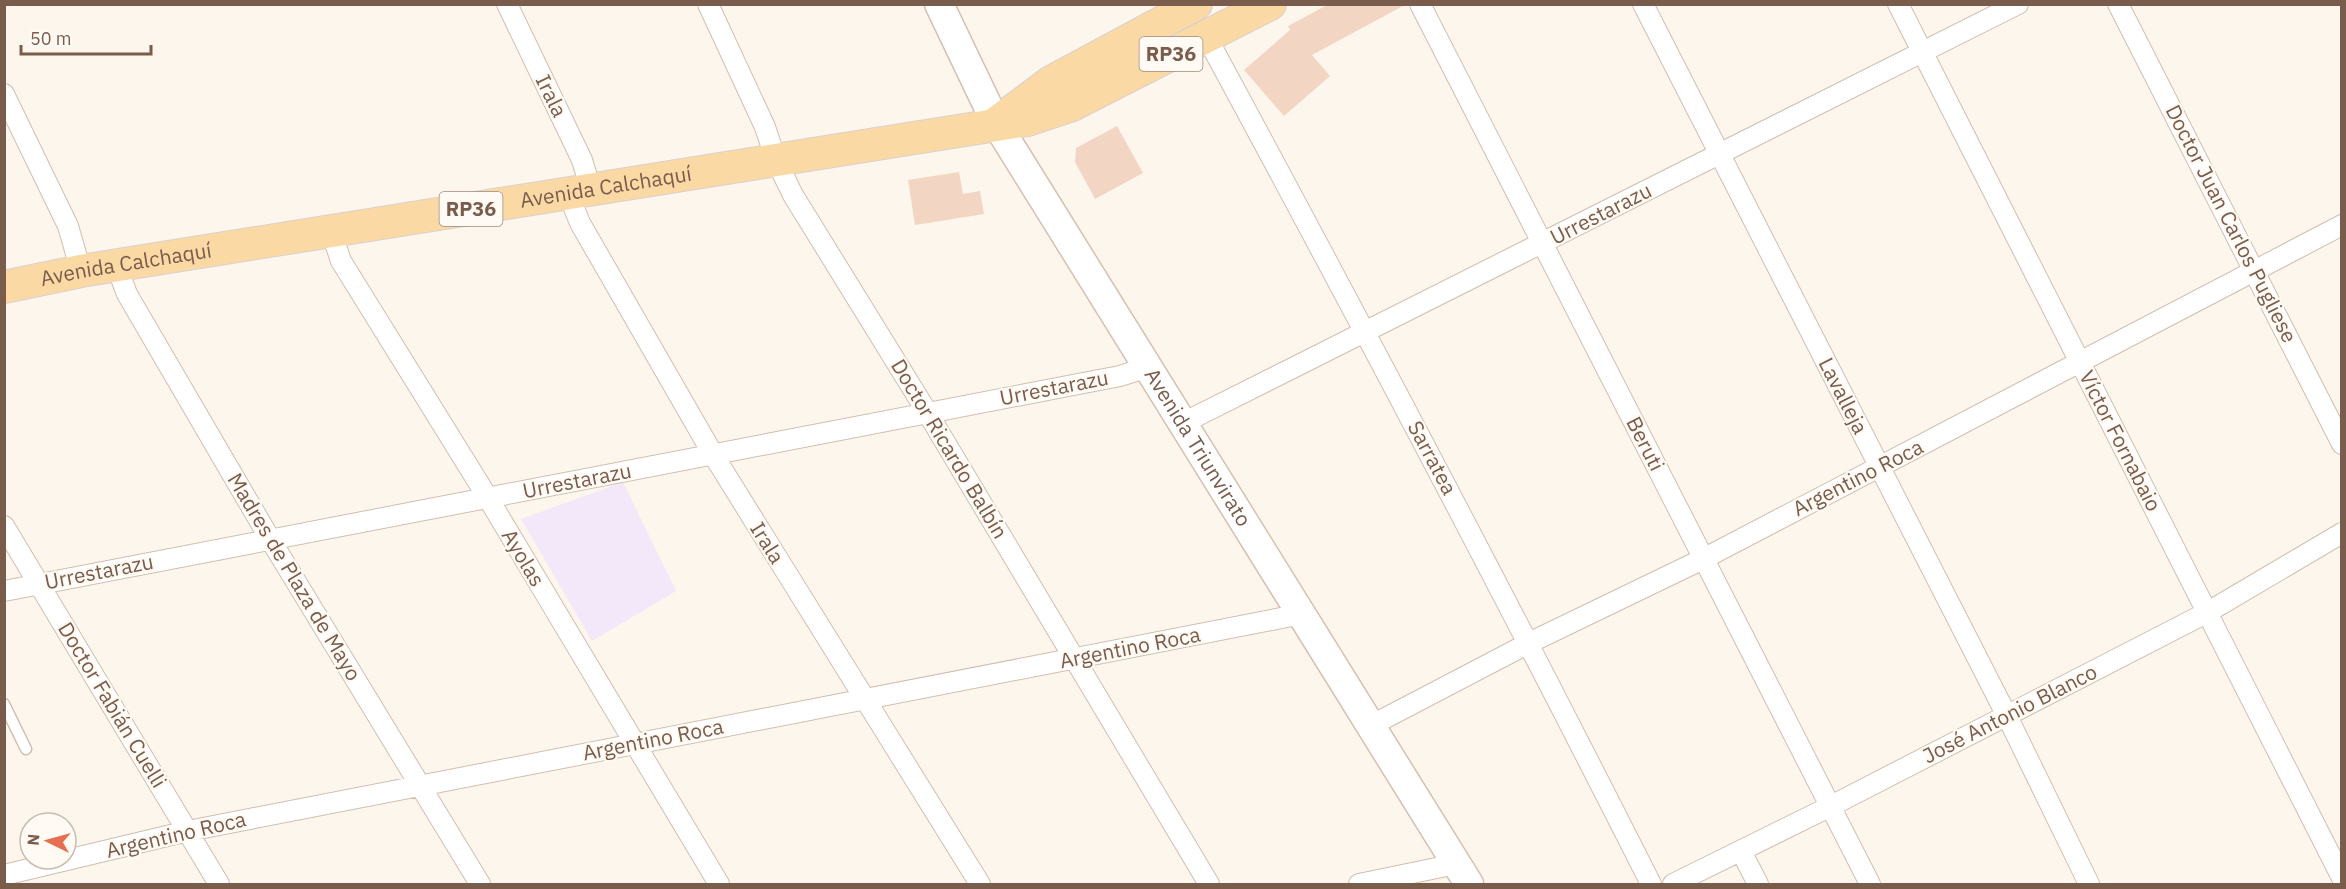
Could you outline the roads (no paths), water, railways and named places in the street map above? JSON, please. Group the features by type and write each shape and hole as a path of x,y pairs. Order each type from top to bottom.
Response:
{"main road":[{"name":"Avenida Calchaquí","path":"4,287 116,265 939,135 1048,115 1270,4"},
{"name":"Avenida Calchaquí","path":"996,123 1051,82 1185,7"}],"street":[{"name":"Irala","path":"507,4 582,160 580,222 714,456 980,885"},
{"name":"Doctor Ricardo Balbín","path":"708,4 765,127 776,160 793,195 927,412 1209,885"},
{"name":"Avenida Triunvirato","path":"939,4 996,123 1372,725 1462,874"},
{"name":"Beruti","path":"1420,4 1870,885"},
{"name":"Lavalleja","path":"1643,4 2007,716 2089,885"},
{"name":"Víctor Fornabaio","path":"1898,4 2342,878"},
{"name":"Urrestarazu","path":"1183,423 2018,4"},
{"name":"Doctor Juan Carlos Pugliese","path":"2118,4 2342,444"},
{"name":"Sarratea","path":"1206,36 1529,643 1651,885"},
{"path":"4,94 69,226 81,271"},
{"name":"Argentino Roca","path":"1372,725 1529,643 1703,559 2342,225"},
{"name":"Ayolas","path":"331,231 341,261 488,498 719,885"},
{"name":"Madres de Plaza de Mayo","path":"116,265 127,294 270,538 480,885"},
{"name":"Urrestarazu","path":"4,591 270,538 714,456 1120,375 1148,367"},
{"name":"Doctor Fabián Cuelli","path":"4,526 219,885"},
{"name":"José Antonio Blanco","path":"1673,885 2208,612 2342,533"},
{"name":"Argentino Roca","path":"4,875 188,831 863,698 1076,660 1302,614"},
{"path":"1741,851 1758,885"},
{"path":"1359,885 1462,874"}],"lane":[{"path":"996,123 1057,94"},
{"path":"4,704 26,749"}]}
